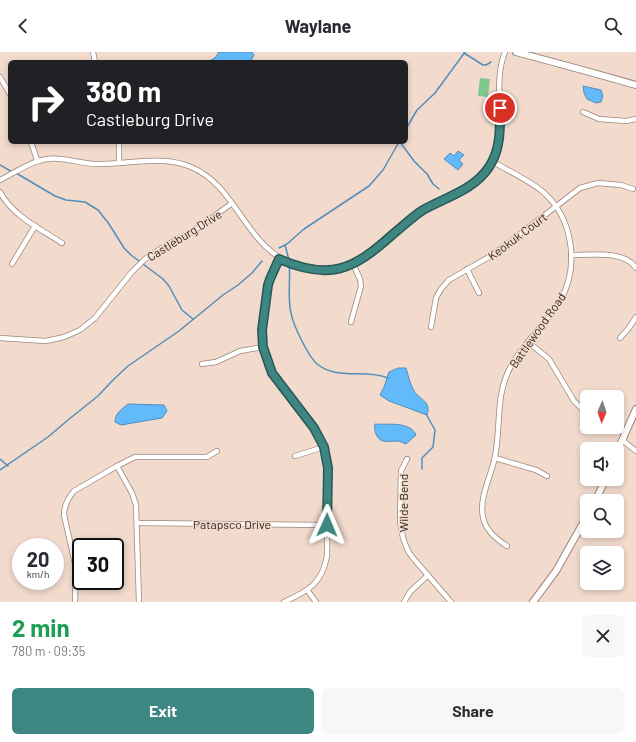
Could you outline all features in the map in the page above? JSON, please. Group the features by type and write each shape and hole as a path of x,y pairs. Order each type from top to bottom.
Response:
{"street":[{"name":"Castleburg Drive","path":"0,180 37,160 55,158 89,164 163,161 182,164 201,172 212,180 221,189 267,250 279,259 302,268 318,270 335,269 354,264 365,258 413,217 474,183 483,175 492,162 499,140 499,80 500,67 505,52"},
{"path":"516,52 593,72 636,86"},
{"path":"0,77 8,91"},
{"path":"583,112 599,119 626,121 636,119"},
{"path":"32,144 37,160"},
{"path":"119,144 119,163"},
{"name":"Battlewood Road","path":"492,162 531,183 542,191 556,207 566,227 571,255 570,272 564,293 553,310 511,365 504,381 500,402 495,458 483,500 482,516 491,533 507,546"},
{"name":"Keokuk Court","path":"431,327 434,303 441,289 454,276 500,250 580,188 592,184 615,184 633,189"},
{"path":"0,192 13,210 35,226 62,242"},
{"name":"Castleburg Drive","path":"0,338 46,341 64,337 80,330 95,318 131,273 145,259 165,246 195,230 231,204"},
{"path":"12,264 35,226"},
{"path":"571,255 616,256 628,260 633,263 636,268"},
{"path":"279,259 268,285 262,330 263,347 272,373 314,428 324,447 328,468 327,556 324,570 318,581 308,591 284,602"},
{"path":"351,322 361,286 354,264"},
{"path":"467,269 479,293"},
{"path":"620,338 636,317"},
{"path":"528,342 549,359 574,401 580,407"},
{"path":"202,364 216,362 240,351 263,347"},
{"path":"636,409 622,440 636,451"},
{"path":"295,456 324,447"},
{"path":"75,602 76,568 65,520 65,507 68,499 74,491 117,466 135,458 207,457 217,451"},
{"path":"495,458 536,470 547,476"},
{"name":"Wilde Bend","path":"408,459 401,470 401,531 408,551 451,602"},
{"path":"117,466 135,500 139,602"},
{"name":"Patapsco Drive","path":"137,523 327,525"},
{"path":"533,602 556,571 580,528"},
{"path":"404,602 410,592 428,575"},
{"path":"308,591 316,602"}],"green space":[{"path":"480,78 490,79 488,97 478,96"}],"water":[{"path":"219,52 252,52 254,55 251,60 211,60 215,58"},
{"path":"583,86 601,90 603,96 601,102 596,103 587,99"},
{"path":"458,151 464,155 459,160 463,164 458,170 444,159 450,153 454,156"},
{"path":"398,368 406,368 415,393 428,406 427,415 389,401 380,395 389,372"},
{"path":"128,404 164,405 167,411 162,418 121,425 115,422 118,414"},
{"path":"375,424 404,426 413,431 416,435 406,444 397,441 382,441 376,434"}],"waterway":[{"path":"408,126 417,110 435,93 465,52"},
{"path":"464,53 483,65 491,62"},
{"path":"279,248 287,244 304,229 369,186 383,170 398,144"},
{"path":"401,144 414,161 427,174 433,184 439,189"},
{"path":"0,165 12,172"},
{"path":"16,173 55,196 66,200 85,202 98,210 124,248 163,279 169,286 182,310 193,319"},
{"path":"285,245 289,260"},
{"path":"0,470 48,437 98,396 128,366 179,331 223,295 238,285 252,273 262,261"},
{"path":"289,264 289,301 292,318 301,340 313,360 327,370 347,374 368,374 388,378"},
{"path":"422,469 422,458 433,447 435,430 426,414"},
{"path":"0,459 8,466"}],"route":[{"path":"327,525 328,468 324,447 319,435 272,373 263,347 262,330 270,279 279,259 310,270 335,269 360,261 423,210 478,180 483,175 496,154 500,132 500,108"}]}
